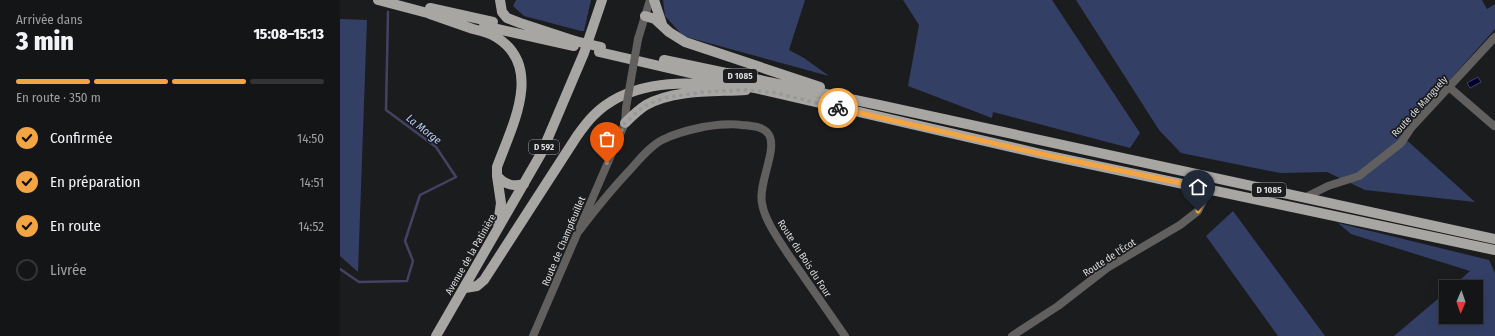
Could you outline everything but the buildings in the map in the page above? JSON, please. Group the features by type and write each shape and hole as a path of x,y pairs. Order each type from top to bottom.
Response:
{"main road":[{"name":"D 1085","path":"378,0 430,14 574,43"},
{"name":"D 1085","path":"398,0 776,93 1041,154 1495,250"},
{"path":"500,0 502,12 507,18 574,43"},
{"name":"D 592","path":"524,184 542,152 584,53 602,0"},
{"path":"654,0 664,28"},
{"path":"430,14 495,36 506,44 516,56 522,77 520,102 497,167 501,203 496,232"},
{"path":"645,16 655,19 669,32 685,42 770,71 879,105"},
{"name":"D 1085","path":"600,50 879,105 1495,239"},
{"path":"465,288 477,286 484,280 577,136 593,116 608,104 637,90 654,86 679,84 704,84 776,93"},
{"path":"625,123 644,106 664,98 703,92 746,90"},
{"path":"497,176 503,183 512,185 524,184"},
{"name":"Avenue de la Patinière","path":"436,336 524,184"}],"street":[{"name":"Route de Champfeuillet","path":"533,336 625,123 626,108 638,39 650,0"},
{"name":"Route de Manguely","path":"1306,197 1328,186 1359,176 1401,143 1411,128 1495,37"},
{"path":"1449,87 1495,126"},
{"name":"Route du Bois du Four","path":"579,231 622,178 662,140 688,130 719,124 736,124 765,130 770,137 771,146 761,203 776,235 845,336"},
{"name":"Route de l'Écot","path":"1012,336 1058,306 1107,268 1180,225 1198,211 1209,189"}],"shaded area":[{"path":"516,0 591,0 584,31 581,31 524,16 513,6"},
{"path":"663,0 805,0 789,50 804,58 829,76 683,36 665,16"},
{"path":"903,0 1052,0 1140,133 1130,148 993,112 992,118 908,86 919,25"},
{"path":"1076,0 1482,0 1487,9 1495,4 1495,29 1401,135 1475,202 1365,190 1327,172 1280,173 1181,153 1159,130"},
{"path":"340,19 367,20 358,272 340,256"},
{"path":"1478,77 1481,82 1470,88 1467,83"},
{"path":"1233,211 1325,336 1278,336 1206,236"},
{"path":"1338,223 1489,260 1495,273 1495,336 1394,336 1439,298 1439,324 1483,324 1483,280 1460,280 1470,271 1351,234"}],"waterway":[{"name":"La Morge","path":"340,269 359,282 407,281 413,261 405,241 420,195 456,177 436,147 386,110 388,12"}],"way so far":[{"path":"607,163 625,123 644,106 664,98 703,92 746,90 776,93 838,108"}],"route":[{"path":"838,108 1041,154 1209,189 1198,211"}]}
